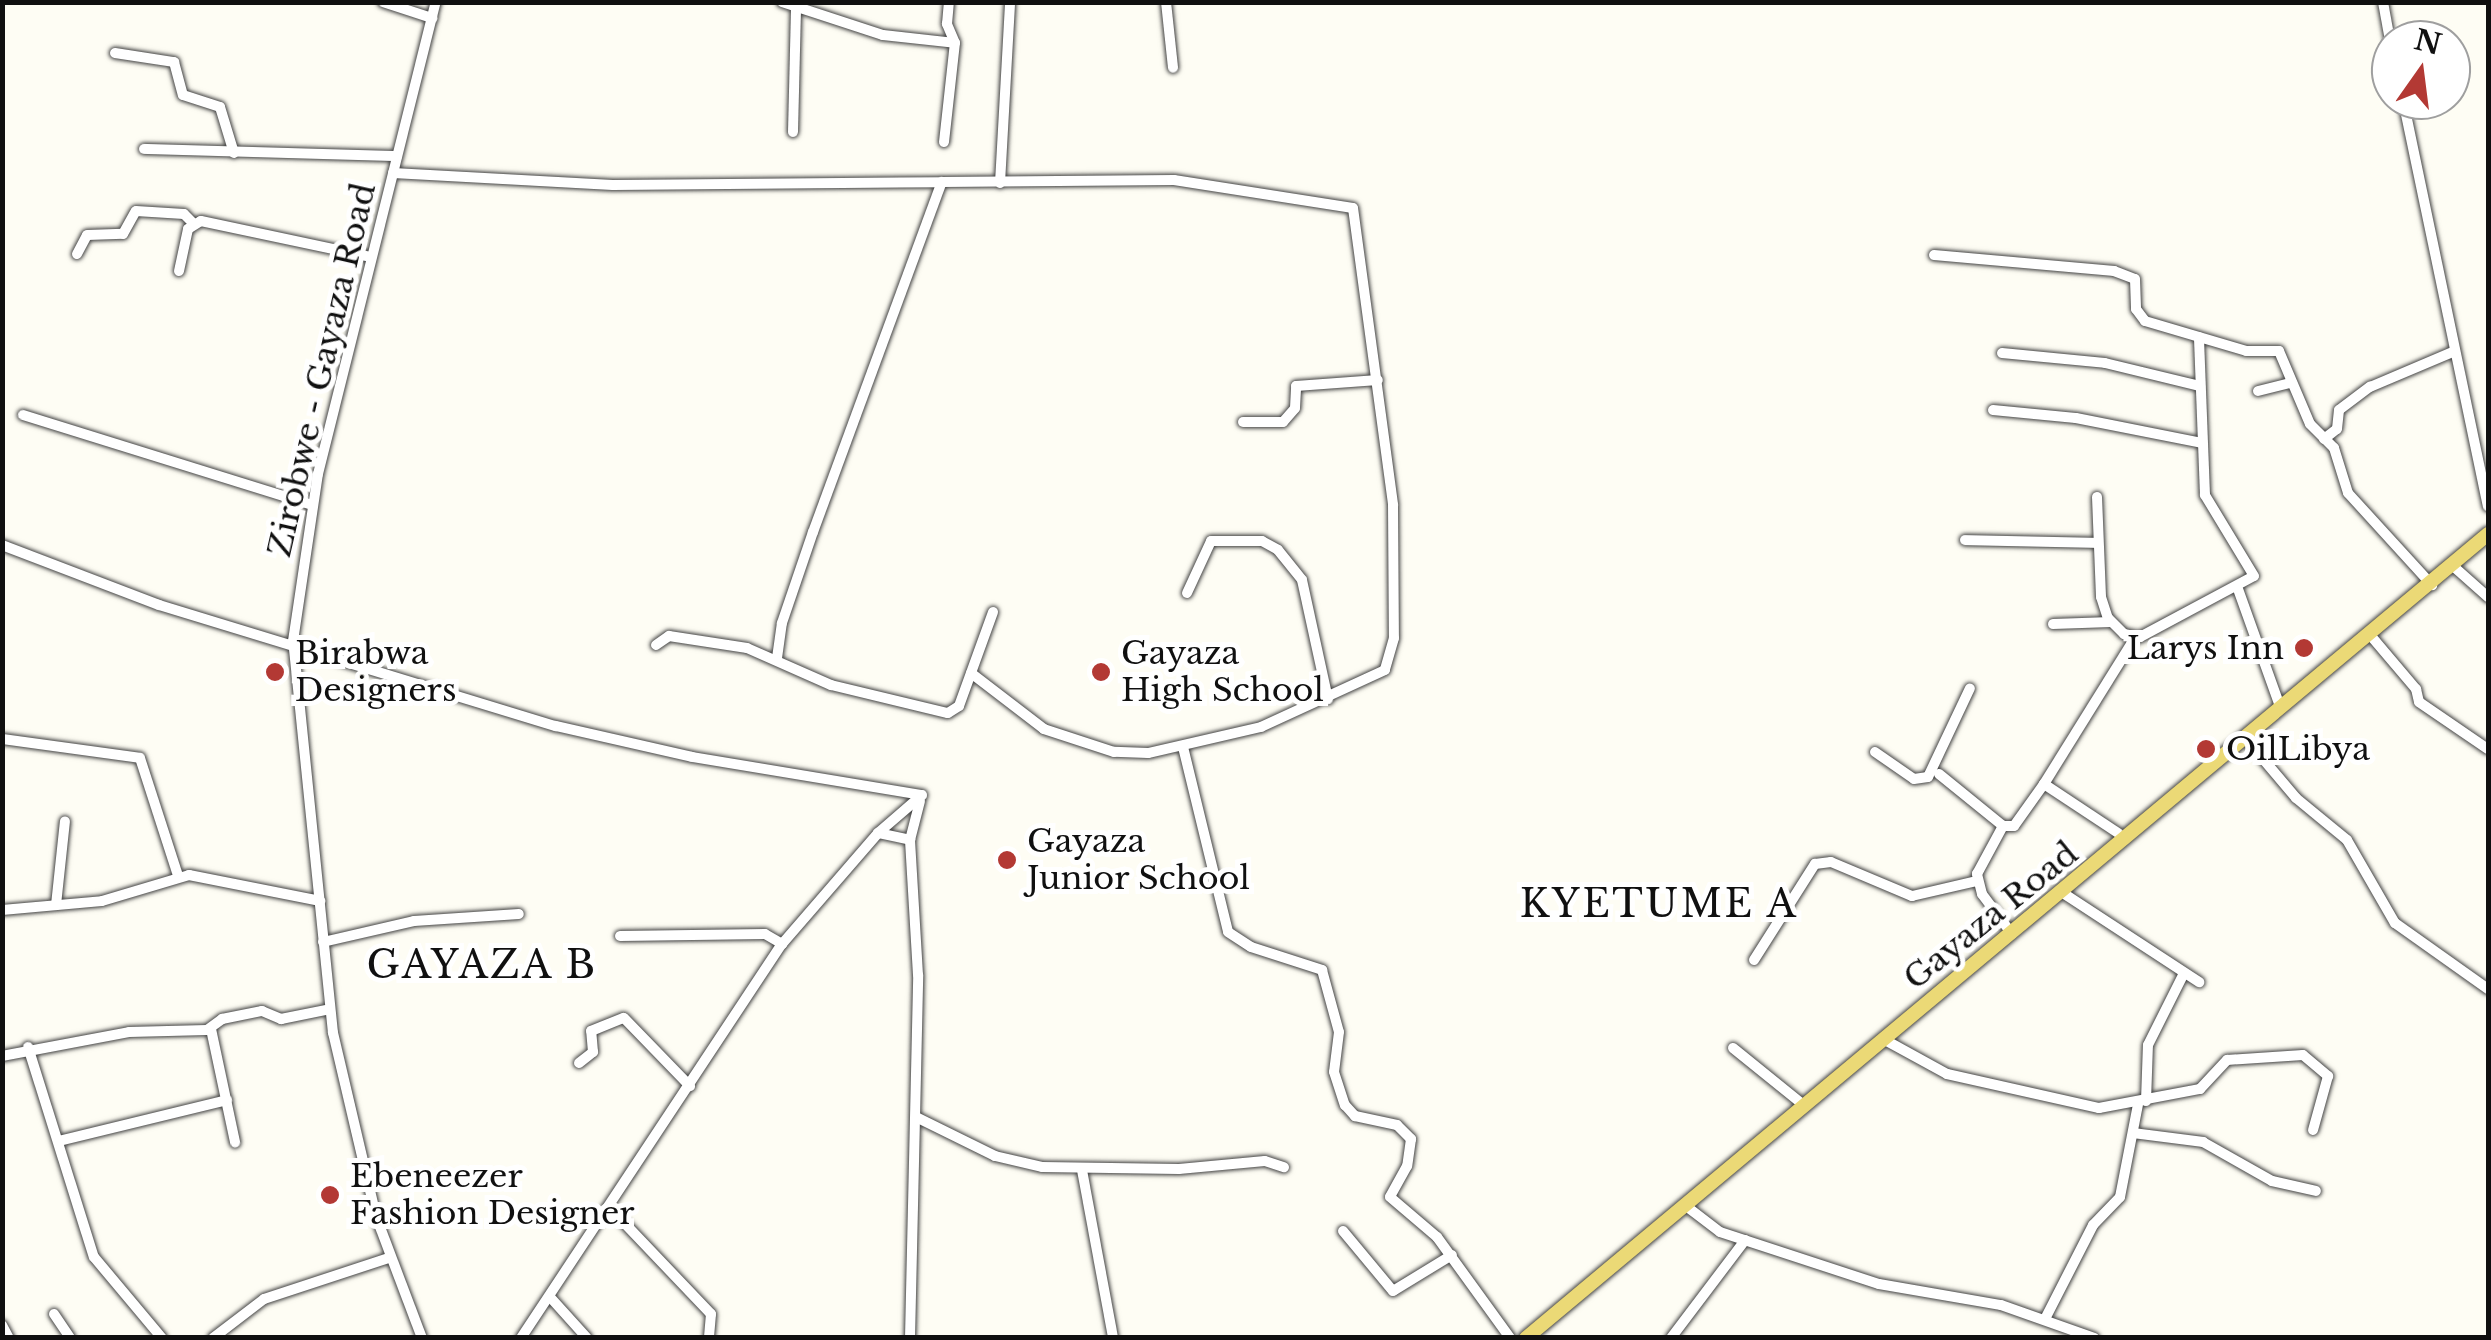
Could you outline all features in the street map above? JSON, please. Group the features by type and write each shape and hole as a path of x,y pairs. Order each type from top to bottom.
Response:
{"main road":[{"name":"Gayaza Road","path":"1526,1338 2247,740 2488,534"}],"street":[{"path":"382,2 432,18"},
{"name":"Zirobwe - Gayaza Road","path":"422,1338 390,1258 330,1010 294,641 312,505 370,257 436,2"},
{"path":"782,2 883,35 955,43"},
{"path":"944,142 955,43 946,24 949,2"},
{"path":"1000,183 1010,2"},
{"path":"1166,2 1173,68"},
{"path":"793,132 796,8"},
{"path":"115,54 174,62 184,95 220,108 234,153"},
{"path":"2406,120 2488,506"},
{"path":"144,150 397,156"},
{"path":"393,172 613,185 1174,180 1353,208 1393,505 1391,658 1379,675 1262,727 1183,747 1114,752 1044,729 971,674"},
{"path":"777,658 782,623 813,532 942,182"},
{"path":"77,254 87,234 123,234 136,210 184,214 193,223 370,257"},
{"path":"180,271 193,223"},
{"path":"1934,256 2132,276 2140,316 2199,337 2278,351 2290,384 2324,439 2334,448 2348,493 2432,585"},
{"path":"1939,774 2003,826 2014,826 2135,638 2238,590 2254,572 2204,495 2199,337"},
{"path":"2324,439 2337,429 2339,410 2370,387 2454,351"},
{"path":"2002,354 2105,363 2200,386"},
{"path":"1242,422 1283,422 1294,408 1296,386 1378,380"},
{"path":"2258,391 2290,384"},
{"path":"1993,410 2076,418 2202,443"},
{"path":"23,415 312,505"},
{"path":"2097,497 2101,597 2111,622 2135,638"},
{"path":"1965,540 2097,543"},
{"path":"1187,593 1211,541 1262,541 1278,550 1302,580 1328,699"},
{"path":"2,544 159,605 294,641 556,726 692,757 922,795"},
{"path":"2453,566 2488,596"},
{"path":"2238,590 2281,710"},
{"path":"656,644 661,637 695,639 777,658 830,685 938,712 956,710 993,612"},
{"path":"2053,624 2111,622"},
{"path":"2371,636 2416,689 2419,702 2488,749"},
{"path":"1875,752 1914,778 1928,777 1970,688"},
{"path":"2,739 140,758 178,876"},
{"path":"2247,740 2296,798 2347,840 2395,923 2488,989"},
{"path":"1183,747 1228,932 1252,948 1322,970 1339,1032 1334,1072 1345,1106 1355,1116 1405,1130 1410,1156 1390,1197 1452,1256 1510,1338"},
{"path":"2044,784 2118,833"},
{"path":"520,1338 611,1209 782,944 878,833 922,795"},
{"path":"910,1338 918,1118 910,840 922,795"},
{"path":"56,905 66,821"},
{"path":"1977,881 2003,826"},
{"path":"878,833 910,840"},
{"path":"1754,960 1815,864 1830,862 1912,896 1977,881"},
{"path":"2,910 102,901 178,876 320,901"},
{"path":"1977,881 2012,934"},
{"path":"2063,893 2199,982"},
{"path":"324,942 414,921 519,914"},
{"path":"620,936 765,934 782,944"},
{"path":"2044,1319 2093,1226 2118,1202 2142,1103 2148,1045 2184,973"},
{"path":"2,1056 28,1047 211,1029 222,1019 262,1011 281,1019 330,1010"},
{"path":"579,1062 592,1052 591,1031 624,1018 690,1086"},
{"path":"211,1029 235,1142"},
{"path":"1884,1040 1939,1072 2022,1096 2080,1107 2142,1103 2200,1089 2226,1060 2303,1055 2328,1076 2313,1130"},
{"path":"28,1047 94,1257 162,1338"},
{"path":"1733,1048 1805,1106"},
{"path":"59,1141 227,1100"},
{"path":"918,1118 995,1156 1082,1170 1266,1161 1284,1167"},
{"path":"2133,1132 2203,1142 2272,1181 2316,1191"},
{"path":"1082,1170 1114,1338"},
{"path":"1686,1206 1745,1240 1879,1284 1978,1300 2094,1338"},
{"path":"611,1209 712,1314 709,1338"},
{"path":"1343,1231 1394,1291 1452,1256"},
{"path":"1670,1338 1745,1240"},
{"path":"213,1338 264,1299 390,1258"},
{"path":"550,1297 588,1338"},
{"path":"54,1314 70,1338"},
{"path":"2,1325 9,1338"}],"place":[{"name":"Larys Inn","path":"2304,648"},
{"name":"Birabwa Designers","path":"275,672"},
{"name":"Gayaza High School","path":"1101,672"},
{"name":"OilLibya","path":"2206,749"},
{"name":"Gayaza Junior School","path":"1007,860"},
{"name":"Ebeneezer Fashion Designer","path":"330,1195"}],"district":[{"name":"KYETUME A","path":"1659,904"},
{"name":"GAYAZA B","path":"482,965"}]}
